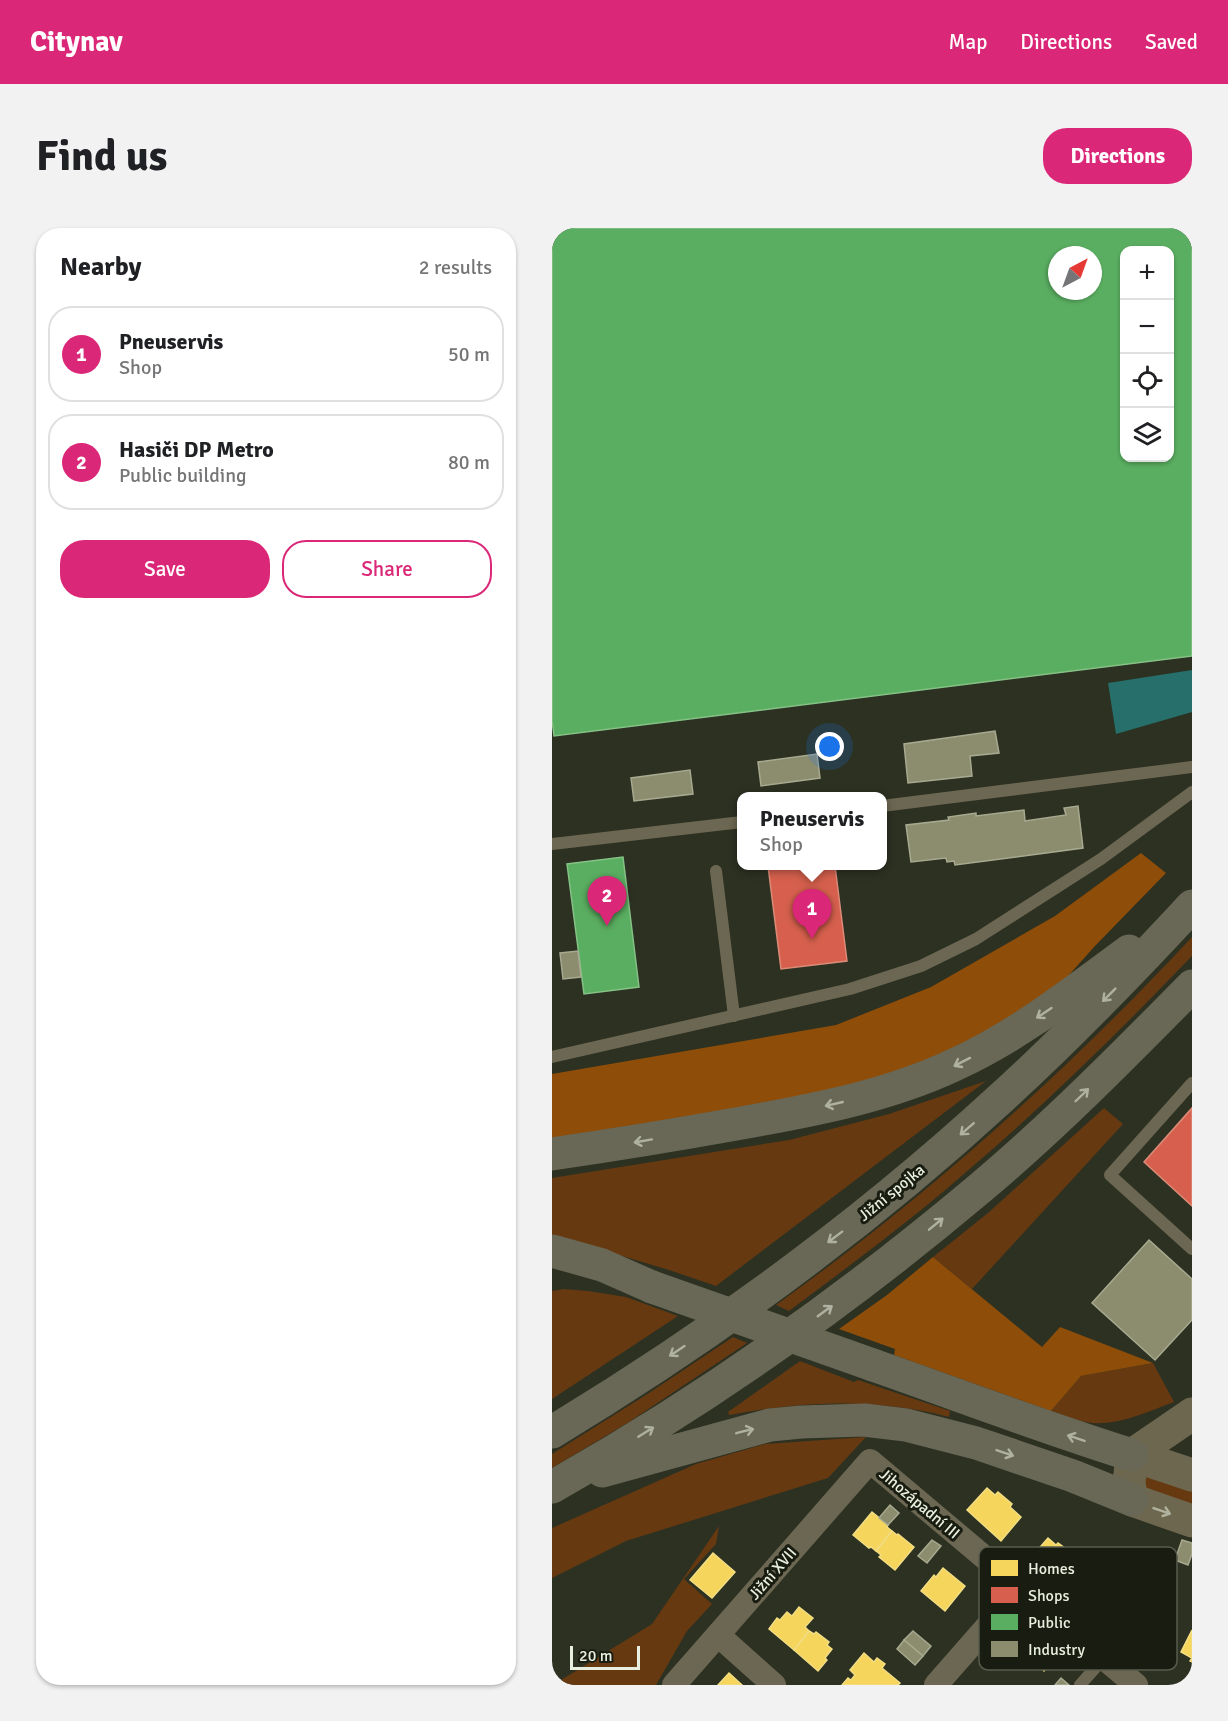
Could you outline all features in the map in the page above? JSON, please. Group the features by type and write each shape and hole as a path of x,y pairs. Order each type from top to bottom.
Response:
{"highway":[{"path":"552,1154 633,1142 814,1109 856,1099 926,1077 985,1050 1046,1012 1192,905"},
{"name":"Jižní spojka","path":"552,1432 651,1369 747,1303 930,1161 1067,1036 1135,968 1192,905"},
{"path":"556,1485 648,1431 734,1375 796,1332 882,1267 979,1189 1054,1122 1192,986"},
{"path":"552,1251 602,1265 652,1287 1072,1436 1132,1455"},
{"path":"552,1276 618,1280 652,1287"},
{"path":"556,1485 760,1428 801,1422 840,1420 886,1422 950,1435 1073,1476 1132,1500"},
{"path":"1073,1476 1099,1473 1122,1463 1132,1455"}],"street":[{"path":"1192,1415 1132,1455 1129,1477 1132,1500 1192,1521"},
{"path":"1192,1415 1186,1427 1183,1442 1192,1467"},
{"path":"1132,1455 1192,1475"},
{"name":"Jihozápadní III","path":"870,1461 979,1553"},
{"name":"Jižní XVII","path":"674,1685 870,1461"},
{"path":"718,1635 774,1685"},
{"path":"936,1685 979,1636"},
{"name":"Jihozápadní III","path":"1118,1670 1136,1685"}],"lane":[{"path":"887,805 1192,767"},
{"path":"552,1057 850,989 921,966 976,939 1101,859 1192,792"},
{"path":"552,844 737,822"},
{"path":"716,871 734,1016"},
{"path":"1192,1083 1110,1175 1192,1248"},
{"path":"1080,1685 1093,1670"}],"shaded area":[{"path":"1141,853 1166,873 1069,975 998,1030 873,1082 552,1144 552,1074 836,1025 931,987 1055,916"},
{"path":"1192,937 1192,956 1082,1067 995,1147 901,1226 789,1311 776,1305 941,1177 993,1132 1094,1037"},
{"path":"986,1081 716,1286 552,1235 552,1178 789,1140 889,1114"},
{"path":"1104,1108 1123,1124 972,1289 933,1257 988,1213"},
{"path":"933,1257 1042,1347 1060,1327 1153,1363 1081,1376 1051,1411 894,1355 895,1349 839,1329 887,1295"},
{"path":"564,1289 626,1297 678,1316 552,1399 552,1291"},
{"path":"733,1337 747,1343 629,1422 552,1468 552,1454"},
{"path":"800,1361 854,1382 858,1380 950,1411 949,1417 866,1404 812,1404 729,1415 728,1412"},
{"path":"1153,1363 1174,1402 1133,1417 1102,1423 1082,1421 1051,1411 1081,1376"},
{"path":"866,1437 828,1478 626,1541 552,1578 552,1528 696,1464 765,1444"},
{"path":"1144,1475 1192,1487 1192,1515 1142,1487"},
{"path":"719,1526 716,1544 684,1579 712,1604 687,1631 656,1685 553,1685 652,1624"}],"water":[{"path":"1192,670 1192,712 1116,734 1108,683"}],"building: Homes":[{"path":"987,1488 995,1495 998,1492 1012,1504 1010,1507 1021,1517 1001,1541 967,1510"},
{"path":"872,1512 892,1531 876,1551 853,1535"},
{"path":"892,1531 914,1547 895,1570 879,1557 881,1555 876,1551"},
{"path":"1048,1538 1056,1545 1058,1543 1063,1547 1040,1547"},
{"path":"713,1553 735,1572 712,1598 690,1580"},
{"path":"943,1568 965,1586 945,1611 921,1591"},
{"path":"799,1607 813,1618 805,1627 809,1631 794,1650 769,1629 777,1618 780,1620 787,1612 792,1616"},
{"path":"1192,1630 1192,1658 1181,1652"},
{"path":"809,1631 814,1634 816,1632 829,1642 827,1645 832,1649 818,1671 794,1650"},
{"path":"864,1653 874,1662 877,1658 885,1664 882,1668 900,1683 898,1685 842,1685 848,1678 851,1680 855,1675 850,1670"},
{"path":"729,1673 742,1685 718,1685"}],"building: Shops":[{"path":"769,870 836,870 847,961 781,969"},
{"path":"1192,1108 1192,1206 1144,1162"}],"building: Public":[{"path":"552,228 1192,228 1192,656 554,736 552,720"},
{"path":"623,857 639,987 584,994 567,864"}],"building: Industry":[{"path":"995,731 999,753 970,756 972,776 908,783 904,744"},
{"path":"817,754 820,778 761,786 758,762"},
{"path":"690,770 693,794 634,801 631,778"},
{"path":"1078,806 1083,848 955,865 954,861 947,862 946,858 911,862 906,825 949,820 948,817 976,813 976,816 1024,810 1025,821 1066,815 1064,808"},
{"path":"578,951 581,977 563,979 560,953"},
{"path":"1149,1240 1192,1279 1192,1320 1155,1360 1092,1303"},
{"path":"890,1505 899,1513 888,1525 879,1518"},
{"path":"932,1540 941,1546 927,1563 918,1556"},
{"path":"1182,1540 1192,1543 1192,1554 1188,1565 1177,1561"},
{"path":"913,1631 931,1646 923,1656 904,1640"},
{"path":"904,1640 923,1656 915,1665 897,1649"},
{"path":"1061,1678 1069,1685 1055,1685"}],"place":[{"name":"Hasiči DP Metro","path":"607,926"},
{"name":"Pneuservis","path":"812,939"}]}
